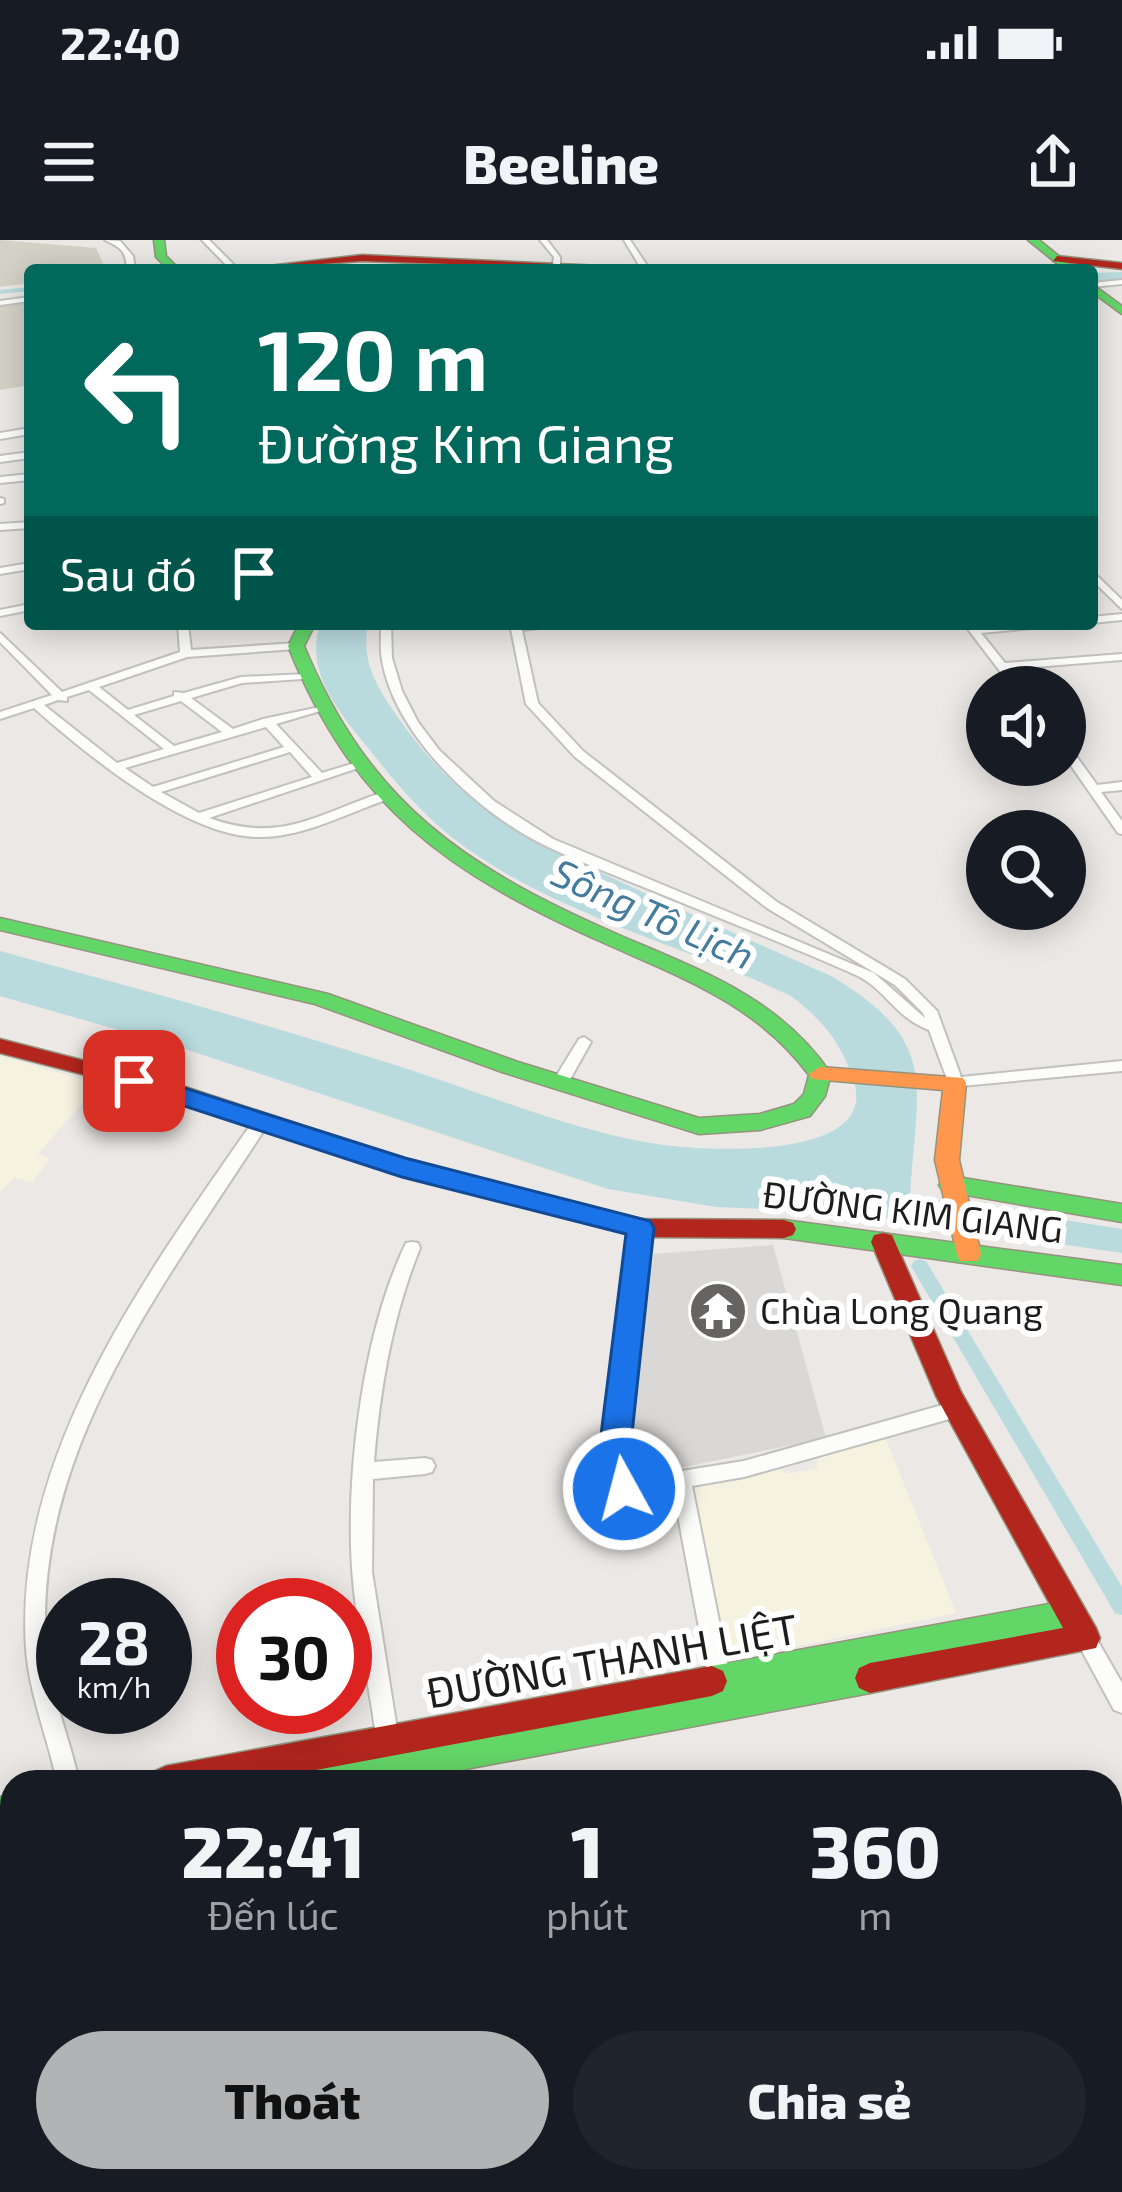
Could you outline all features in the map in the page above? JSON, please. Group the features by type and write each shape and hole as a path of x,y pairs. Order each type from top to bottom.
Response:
{"street":[{"path":"205,240 231,264"},
{"path":"1033,240 1063,264"},
{"path":"306,264 362,259 483,264"},
{"path":"1098,289 1122,310"},
{"path":"5,526 11,512"},
{"path":"1098,582 1122,607"},
{"path":"184,630 186,654"},
{"path":"385,630 383,654 399,702 441,755 506,818 548,842 869,976 916,1020 935,1027"},
{"path":"516,630 532,704 579,754 772,905 900,982 930,1011 944,1083 947,1160 966,1244"},
{"path":"974,630 1002,666"},
{"path":"0,716 39,707 186,654 302,635 302,676 316,709 382,796 450,852 555,909 764,1006 804,1045 820,1074 814,1096 802,1110 760,1122 698,1126 321,999 0,923"},
{"path":"0,636 63,699"},
{"path":"1034,666 1122,657"},
{"path":"125,714 178,694 241,680 302,676"},
{"path":"93,688 172,750"},
{"path":"178,694 230,733"},
{"path":"39,707 115,767 229,831 262,834 382,796"},
{"path":"115,767 316,709"},
{"path":"267,721 319,777"},
{"path":"152,791 292,748"},
{"path":"202,816 358,766"},
{"path":"1086,777 1122,830"},
{"path":"1095,789 1122,786"},
{"path":"560,1083 584,1042"},
{"name":"ĐƯỜNG KIM GIANG","path":"0,1046 171,1090 260,1124 402,1167 640,1228 804,1229 883,1242 966,1244 1122,1275"},
{"path":"820,1074 944,1083 1122,1066"},
{"path":"65,1770 36,1648 39,1546 80,1428 122,1330 131,1325 260,1124"},
{"path":"952,1190 1122,1213"},
{"path":"640,1228 616,1443 624,1489 744,1469 953,1411"},
{"path":"883,1242 911,1323 953,1411 1122,1703"},
{"path":"388,1742 361,1548 384,1321 392,1290 412,1249"},
{"path":"367,1471 425,1466"},
{"path":"680,1480 720,1681"},
{"name":"ĐƯỜNG THANH LIỆT","path":"233,1770 1071,1614"},
{"name":"ĐƯỜNG THANH LIỆT","path":"376,1770 1085,1638"}],"shaded area":[{"path":"0,240 96,248 103,264 24,264 24,284 0,287"},
{"path":"24,303 24,386 0,390 0,306"},
{"path":"0,1056 99,1084 38,1154 50,1159 32,1182 14,1178 0,1193"},
{"name":"Chùa Long Quang","path":"773,1245 826,1438 635,1477 625,1465 625,1368 636,1367 654,1254"},
{"path":"885,1437 956,1613 727,1661 692,1486 778,1467 788,1474 817,1468 817,1455"}],"water":[{"name":"Sông Tô Lịch","path":"319,630 367,630 372,673 397,716 449,778 504,822 601,873 831,976 867,1000 906,1045 914,1069 917,1095 910,1196 1122,1229 1122,1253 841,1212 716,1207 608,1189 185,1049 0,996 0,951 297,1035 559,1120 657,1144 709,1149 781,1146 814,1139 840,1126 854,1108 854,1082 844,1056 813,1014 791,996 749,977 574,908 453,838 404,791 332,699 319,671"}],"waterway":[{"path":"1098,277 1122,276"},
{"path":"0,292 24,290"},
{"path":"920,1266 1122,1606"}],"traffic: fast":[{"path":"159,240 161,257 169,264"},
{"path":"1033,240 1063,264"},
{"path":"1098,292 1122,311"},
{"path":"304,630 296,646 318,701 347,749 421,829 512,891 729,992 778,1026 820,1074"},
{"path":"0,924 321,999 510,1067 699,1126 760,1122 802,1110 814,1096 820,1074"},
{"path":"951,1185 1122,1213"},
{"path":"784,1229 1122,1275"},
{"path":"712,1681 1071,1614"},
{"path":"376,1770 870,1678"}],"traffic: slow":[{"path":"820,1074 955,1083 947,1160 969,1254"}],"traffic: jam":[{"path":"301,264 362,258 492,264"},
{"path":"1057,259 1122,266"},
{"path":"0,1046 171,1090 402,1167 640,1228 784,1229"},
{"path":"870,1678 1085,1638 949,1396 883,1242"},
{"path":"231,1770 712,1681"}],"place":[{"name":"Chùa Long Quang","path":"718,1311"}],"route":[{"path":"134,1081 402,1167 640,1228 633,1303 620,1369 616,1443 624,1489"}]}
